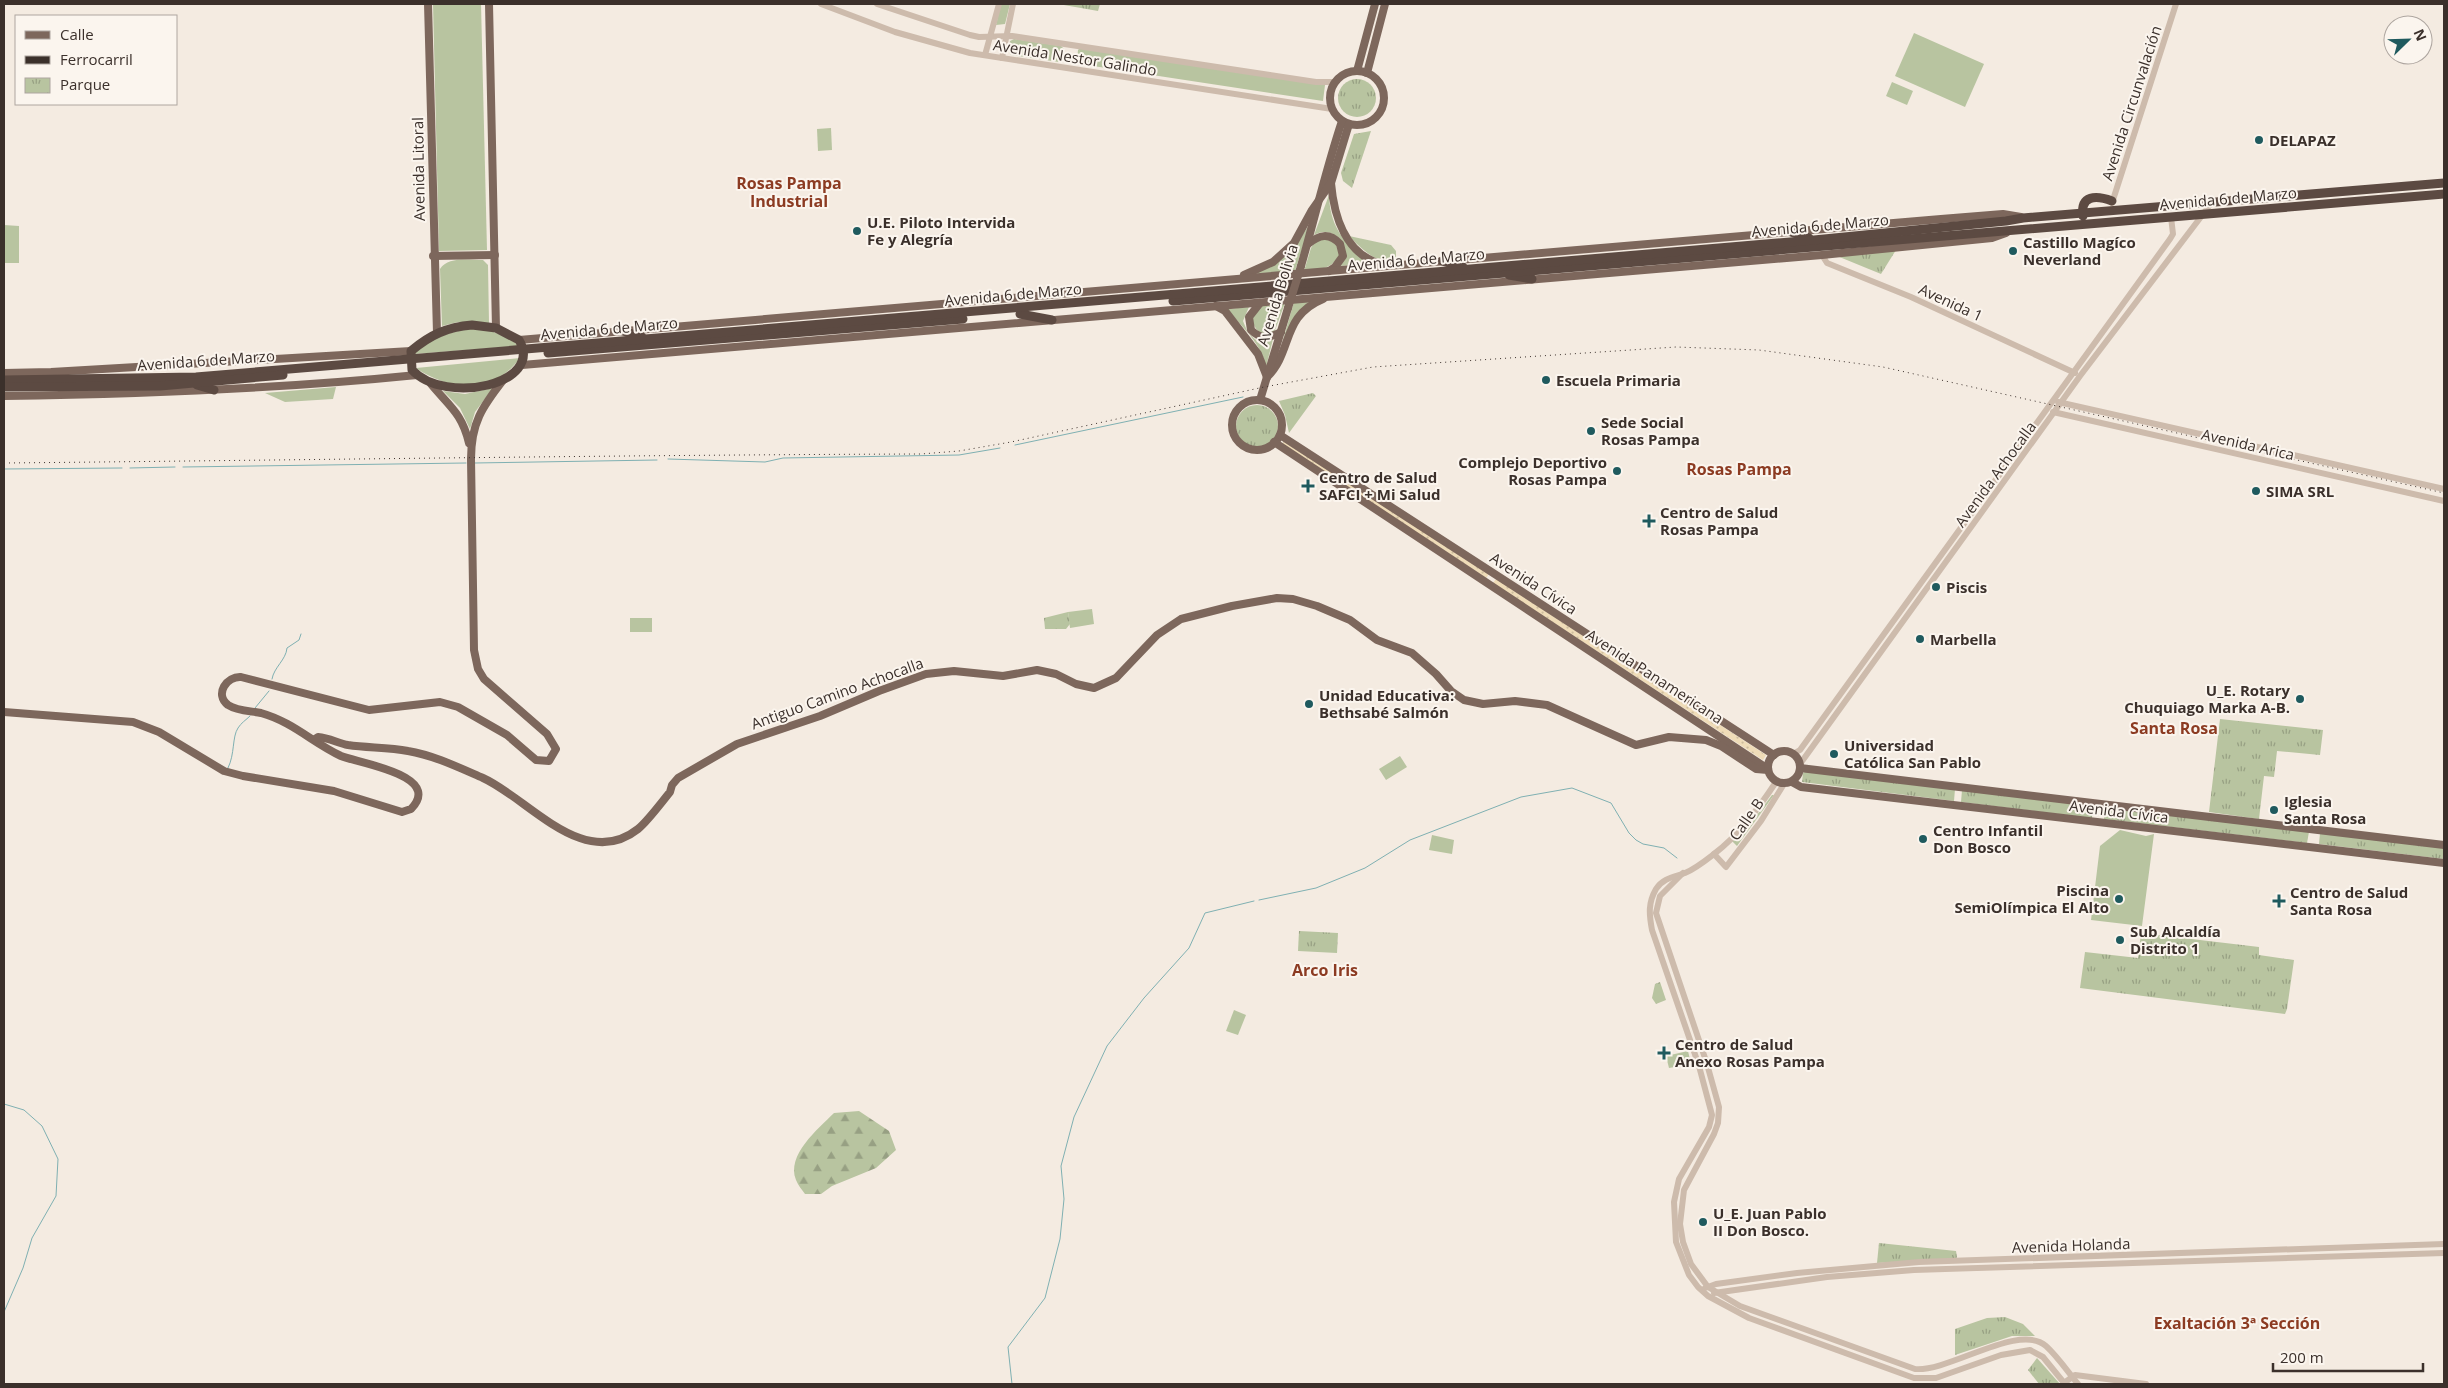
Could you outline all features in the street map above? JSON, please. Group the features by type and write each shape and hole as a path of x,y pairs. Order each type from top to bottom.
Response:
{"highway":[{"name":"Avenida 6 de Marzo","path":"524,352 647,339 1814,240 2006,222 2023,218 2082,213 2112,205 2213,201 2444,183"},
{"name":"Avenida 6 de Marzo","path":"4,380 196,377 411,358 524,352 1020,314 2444,194"},
{"path":"2084,224 2083,205 2089,198 2098,196 2112,205"},
{"path":"1791,232 1814,240"},
{"path":"1442,261 1468,269"},
{"path":"1498,273 1532,279"},
{"path":"1020,314 1052,320"},
{"path":"472,325 496,328 519,340 524,352 522,364 504,379 468,389 445,388 431,384 417,375 411,358 425,339 452,327 472,325"},
{"path":"623,331 647,339"},
{"name":"Avenida 6 de Marzo","path":"4,387 192,384 411,358"},
{"path":"192,384 214,390"}],"main road":[{"name":"Avenida Litoral","path":"428,4 433,256 437,333"},
{"path":"488,4 496,255 496,328"},
{"path":"1357,70 1374,4"},
{"path":"1367,73 1385,4"},
{"path":"1357,70 1367,73 1374,77 1382,86 1385,99 1383,109 1372,121 1357,126 1346,123 1332,109 1330,98 1335,82 1344,74 1357,70"},
{"name":"Avenida Bolivia","path":"1321,197 1331,183 1346,123"},
{"name":"Avenida Bolivia","path":"1260,400 1302,266 1321,197 1323,180 1346,123"},
{"path":"1331,183 1335,213 1347,239 1362,255 1374,262 1393,266"},
{"path":"1228,279 1259,270 1283,253 1303,230 1321,197"},
{"name":"Avenida 6 de Marzo","path":"519,340 2003,214 2023,218"},
{"name":"Avenida 6 de Marzo","path":"522,364 1822,255 1992,238 2015,229"},
{"path":"1308,244 1322,236 1330,236 1340,244 1342,256 1335,267 1329,271"},
{"path":"433,256 496,255"},
{"path":"1216,306 1225,311 1258,354 1267,377 1277,367 1290,330 1299,316 1314,303 1330,296"},
{"path":"1260,303 1249,317 1251,330 1263,338 1271,337 1281,332"},
{"name":"Avenida 6 de Marzo","path":"4,373 411,358"},
{"name":"Avenida 6 de Marzo","path":"4,396 288,387 417,375"},
{"path":"4,712 133,722 159,732 224,771 243,776 334,790 402,812 411,809 416,803 416,789 407,777 342,756 280,719 228,705 223,697 224,686 231,678 241,677 368,710 440,702 458,707 507,735 536,760 549,761 554,757 556,749 547,734 492,687 478,669 473,639 469,524 473,429 479,414 504,379"},
{"path":"431,384 451,404 460,418 471,450"},
{"path":"1260,400 1271,404 1279,412 1282,424 1280,435 1274,442 1264,448 1254,449 1242,444 1234,433 1233,418 1239,408 1249,402 1260,400"},
{"name":"Avenida Cívica","path":"1280,435 1774,754"},
{"name":"Avenida Panamericana","path":"1274,442 1768,769"},
{"name":"Antiguo Camino Achocalla","path":"315,739 318,737 326,738 346,744 408,750 420,754 497,785 539,817 564,831 582,839 597,842 610,841 622,838 639,829 670,792 672,785 678,778 716,755 737,744 820,716 879,691 926,674 943,671 1003,676 1037,670 1056,674 1076,684 1094,688 1116,678 1156,635 1180,619 1232,606 1276,598 1293,599 1317,606 1350,620 1377,640 1412,653 1464,700 1483,704 1526,701 1548,705 1636,745 1669,737 1706,740 1721,746 1756,768 1768,769"},
{"path":"1785,751 1793,754 1800,766 1798,775 1784,782 1768,769 1770,759 1774,754 1785,751"},
{"name":"Avenida Cívica","path":"1800,766 2444,845"},
{"name":"Avenida Cívica","path":"1784,782 1801,787 2444,864"}],"street":[{"name":"Avenida Nestor Galindo","path":"821,4 895,32 945,48 1332,109"},
{"name":"Avenida Nestor Galindo","path":"877,4 970,35 990,37 1005,35 1316,82 1335,82"},
{"path":"985,55 999,4"},
{"path":"1002,58 1005,35 1013,4"},
{"name":"Avenida Circunvalación","path":"2112,205 2176,4"},
{"name":"Avenida Achocalla","path":"1800,766 2080,376 2213,201"},
{"name":"Avenida Achocalla","path":"1793,754 1800,750 2170,240 2173,234 2171,217"},
{"name":"Avenida 1","path":"1822,255 1827,263 1911,297 2080,376"},
{"name":"Avenida Arica","path":"2053,401 2444,489"},
{"name":"Avenida Arica","path":"2047,410 2444,501"},
{"name":"Calle B","path":"1711,1294 1705,1289 1688,1258 1681,1233 1680,1216 1685,1186 1716,1129 1719,1118 1718,1102 1656,913 1660,896 1683,873 1714,854 1751,819 1784,782"},
{"name":"Calle B","path":"1714,854 1726,867 1761,821 1784,782"},
{"name":"Avenida Holanda","path":"1705,1289 1796,1273 1919,1262 2444,1244"},
{"name":"Avenida Holanda","path":"1711,1294 1828,1277 1914,1270 2444,1253"},
{"path":"1711,1294 1750,1310 1915,1369 1941,1367 2008,1341 2035,1340 2046,1346 2078,1384"},
{"path":"1711,1294 1764,1324 1914,1378 1936,1378 2001,1355 2030,1350 2043,1357 2064,1383 2072,1376 2146,1384"}],"green space":[{"path":"433,4 481,4 487,250 439,251"},
{"path":"1001,4 1010,4 1005,24 996,25"},
{"path":"1058,4 1100,4 1098,11"},
{"path":"1914,33 1984,64 1965,107 1895,76"},
{"path":"1014,39 1061,46 1064,49 1064,59 1059,62 1011,55 1008,51 1010,41"},
{"path":"1081,47 1325,85 1323,101 1080,64 1077,61 1078,50"},
{"path":"1357,79 1371,84 1376,98 1371,112 1357,117 1343,112 1338,98 1343,84"},
{"path":"1892,82 1913,91 1907,105 1886,96"},
{"path":"831,128 832,150 818,151 817,129"},
{"path":"1371,131 1352,188 1343,181 1341,173 1354,134"},
{"path":"1329,195 1332,218 1341,236 1373,264 1339,266 1342,241 1336,235 1329,232 1321,232 1314,235"},
{"path":"1311,221 1295,271 1254,274 1293,245"},
{"path":"4,225 19,226 19,263 4,263"},
{"path":"1349,236 1391,245 1396,251 1396,258 1390,261 1377,259 1364,251"},
{"path":"1329,239 1338,245 1340,254 1333,263 1325,268 1304,271 1311,248 1316,240"},
{"path":"1896,250 1881,274 1837,256"},
{"path":"453,260 483,260 488,265 489,323 458,322 442,326 440,269"},
{"path":"1312,301 1290,326 1278,357 1294,302"},
{"path":"1285,303 1274,333 1265,335 1256,329 1251,317 1260,306"},
{"path":"1249,307 1243,321 1248,333 1256,340 1273,339 1266,367 1256,343 1227,309"},
{"path":"474,328 498,334 519,346 414,354 435,339 457,331"},
{"path":"520,358 509,370 497,378 470,386 442,381 416,368"},
{"path":"336,387 333,399 285,402 265,393"},
{"path":"493,388 475,412 470,429 460,408 443,391 465,394"},
{"path":"1313,393 1316,396 1289,433 1285,415 1279,401"},
{"path":"1253,405 1261,405 1272,411 1278,426 1272,441 1261,447 1253,447 1242,441 1236,430 1236,422 1242,411"},
{"path":"1092,609 1094,624 1070,628 1068,612"},
{"path":"1068,612 1070,624 1066,629 1045,629 1044,618"},
{"path":"630,618 652,618 652,632 630,632"},
{"path":"2220,719 2323,730 2320,755 2277,751 2274,777 2264,776 2259,819 2209,812"},
{"path":"1400,756 1407,767 1386,780 1379,769"},
{"path":"1807,771 1955,789 1954,801 1802,782 1803,773"},
{"path":"1962,790 2093,806 2092,818 1961,802"},
{"path":"1772,795 1774,795 1737,846 1732,841 1745,831"},
{"path":"2105,807 2309,832 2307,843 2104,819"},
{"name":"Piscina SemiOlímpica El Alto","path":"2120,830 2146,836 2154,834 2142,926 2091,920 2100,846"},
{"path":"2320,833 2444,847 2444,859 2319,844"},
{"path":"1432,835 1454,840 1452,854 1429,850"},
{"path":"1299,931 1338,933 1337,953 1298,951"},
{"path":"2141,933 2259,947 2259,955 2294,960 2285,1014 2080,988 2085,952 2138,958"},
{"path":"1660,982 1666,1000 1656,1004 1652,998 1655,984"},
{"path":"1234,1010 1246,1015 1238,1035 1226,1031"},
{"path":"1688,1051 1691,1064 1669,1068 1666,1056"},
{"path":"859,1111 889,1131 896,1150 876,1168 832,1186 821,1194 805,1194 797,1182 794,1171 795,1161 799,1152 812,1135 834,1113"},
{"path":"1879,1243 1956,1251 1957,1257 1956,1259 1877,1263"},
{"path":"2005,1317 2023,1324 2035,1336 2012,1336 1955,1355 1955,1329 1987,1318"},
{"path":"2037,1358 2060,1384 2039,1384 2028,1370"}],"sand":[{"path":"1285,440 1489,574 1486,578 1282,444"},
{"path":"1496,579 1766,755 1763,760 1493,583"}],"waterway":[{"path":"1015,445 1243,397"},
{"path":"668,459 765,462 783,458 959,455 1000,448"},
{"path":"475,463 657,460"},
{"path":"183,467 466,463"},
{"path":"130,468 175,467"},
{"path":"4,469 122,468"},
{"path":"272,679 285,656 287,648 299,640 301,634"},
{"path":"255,708 269,691"},
{"path":"228,768 232,757 236,732 250,716"},
{"path":"1259,900 1316,888 1365,868 1410,840 1521,797 1572,788 1611,803 1629,833 1636,840 1643,844 1664,848 1677,858"},
{"path":"1012,1384 1008,1347 1045,1298 1060,1239 1064,1199 1061,1166 1074,1117 1107,1046 1144,998 1189,948 1205,913 1254,901"},
{"path":"4,1104 24,1110 42,1126 58,1159 56,1196 32,1238 23,1268 4,1312"}],"railway":[{"path":"4,463 921,454 959,451 1011,442 1264,387 1373,367 1676,347 1759,350 1883,367 2444,493"}],"place":[{"name":"DELAPAZ","path":"2259,140"},
{"name":"U.E. Piloto Intervida Fe y Alegría","path":"857,231"},
{"name":"Castillo Magíco Neverland","path":"2013,251"},
{"name":"Escuela Primaria","path":"1546,380"},
{"name":"Sede Social Rosas Pampa","path":"1591,431"},
{"name":"Complejo Deportivo Rosas Pampa","path":"1617,471"},
{"name":"Centro de Salud SAFCI + Mi Salud","path":"1308,486"},
{"name":"SIMA SRL","path":"2256,491"},
{"name":"Centro de Salud Rosas Pampa","path":"1649,521"},
{"name":"Piscis","path":"1936,587"},
{"name":"Marbella","path":"1920,639"},
{"name":"U_E. Rotary Chuquiago Marka A-B.","path":"2300,699"},
{"name":"Unidad Educativa: Bethsabé Salmón","path":"1309,704"},
{"name":"Universidad Católica San Pablo","path":"1834,754"},
{"name":"Iglesia Santa Rosa","path":"2274,810"},
{"name":"Centro Infantil Don Bosco","path":"1923,839"},
{"name":"Piscina SemiOlímpica El Alto","path":"2119,899"},
{"name":"Centro de Salud Santa Rosa","path":"2279,901"},
{"name":"Sub Alcaldía Distrito 1","path":"2120,940"},
{"name":"Centro de Salud Anexo Rosas Pampa","path":"1664,1053"},
{"name":"U_E. Juan Pablo II Don Bosco.","path":"1703,1222"}],"district":[{"name":"Rosas Pampa Industrial","path":"789,192"},
{"name":"Rosas Pampa","path":"1739,469"},
{"name":"Santa Rosa","path":"2174,728"},
{"name":"Arco Iris","path":"1325,970"},
{"name":"Exaltación 3ª Sección","path":"2237,1323"}]}
